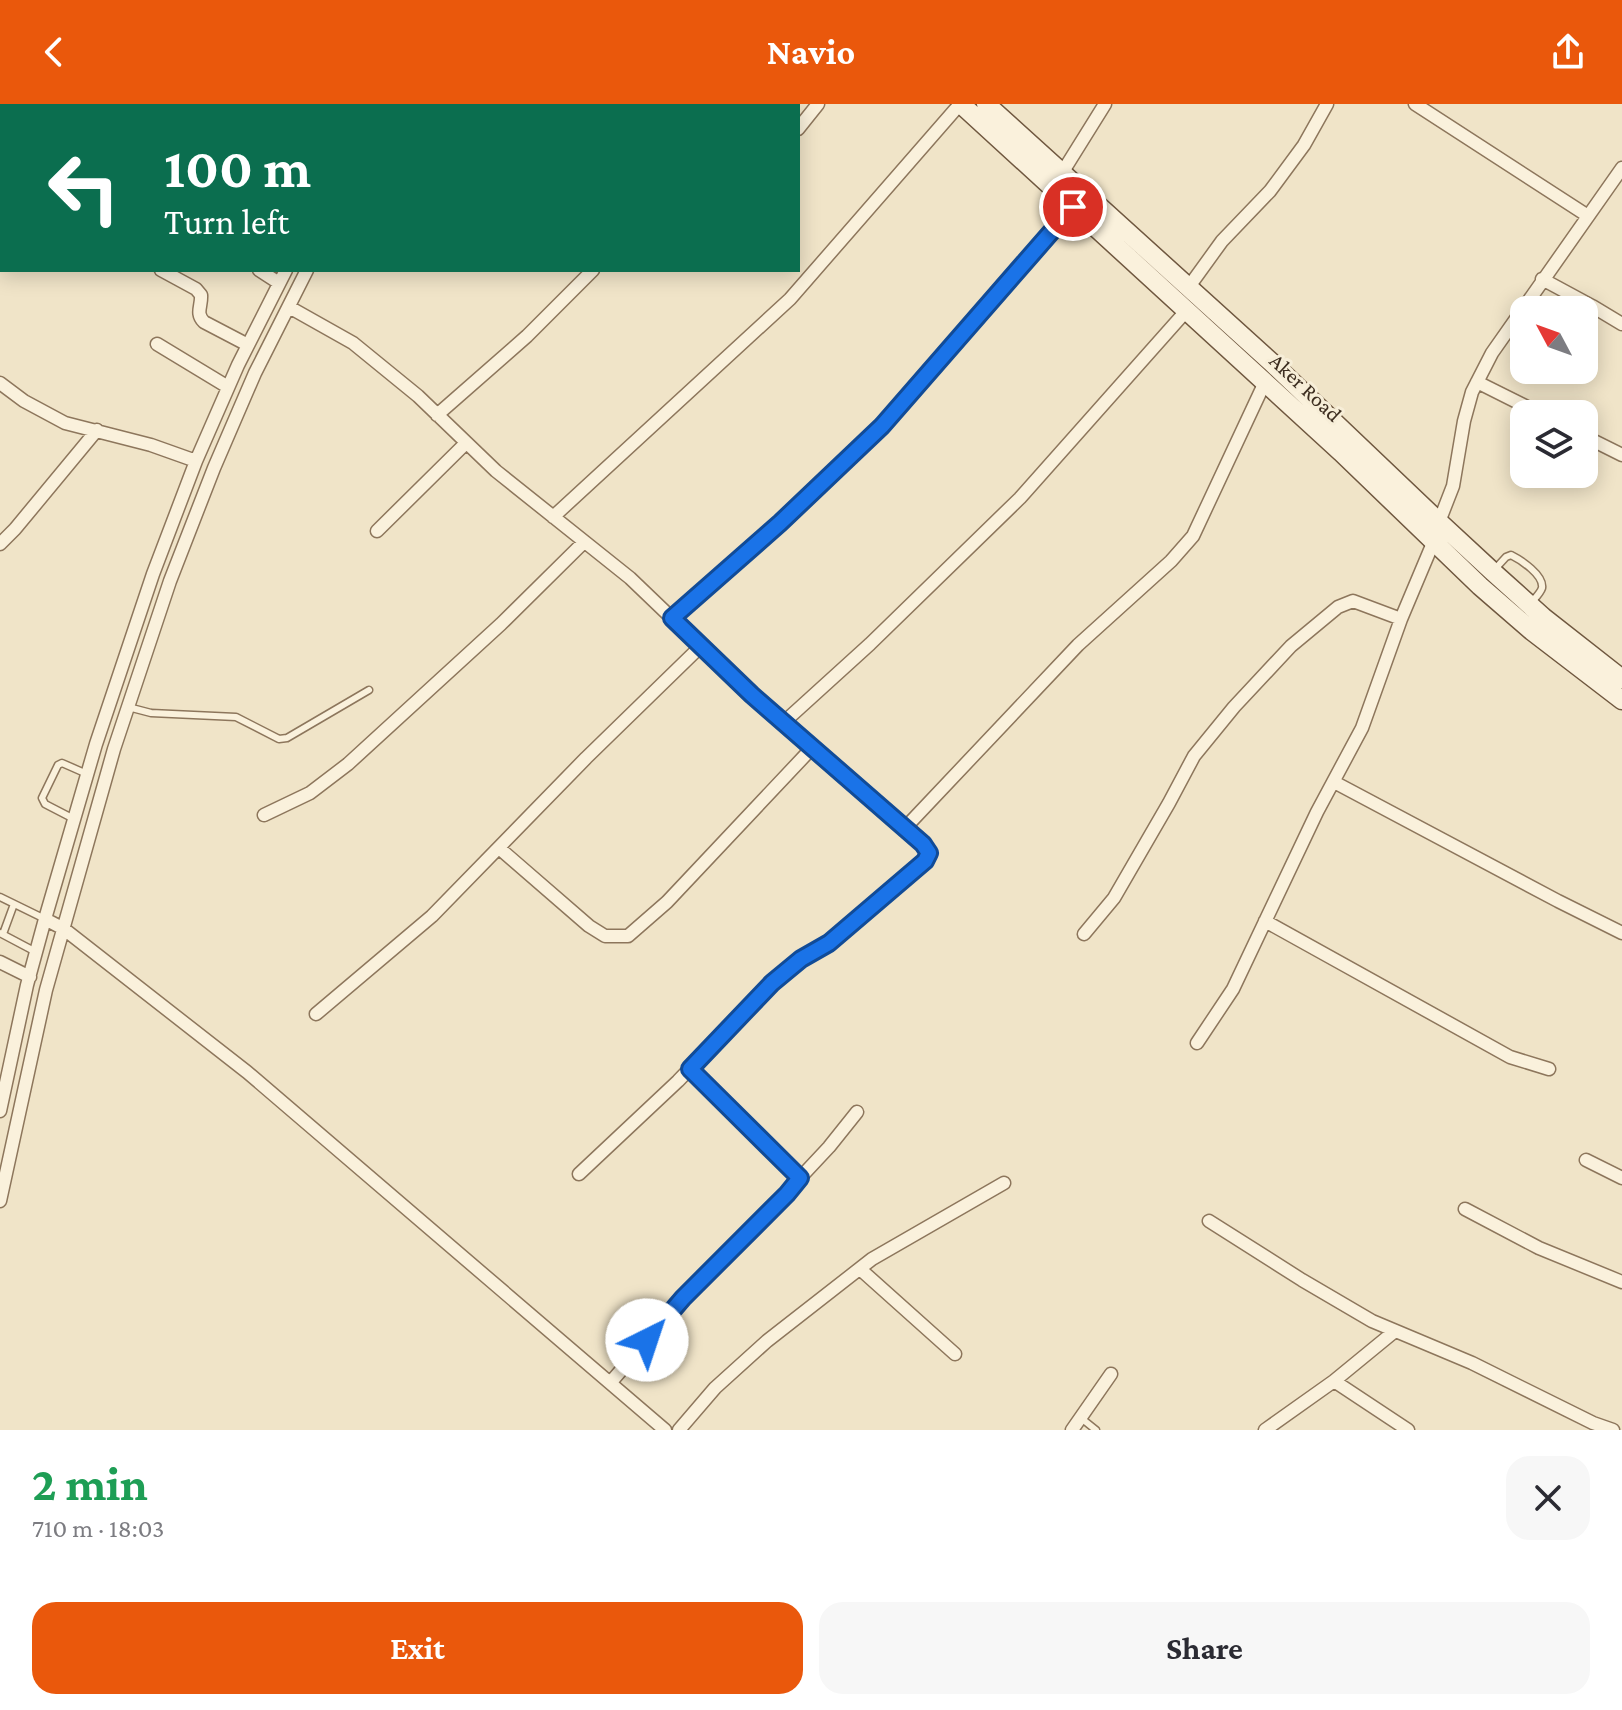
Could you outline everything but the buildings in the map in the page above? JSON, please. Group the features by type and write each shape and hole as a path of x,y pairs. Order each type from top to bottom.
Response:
{"street":[{"path":"800,126 818,104"},
{"path":"553,517 790,299 961,104"},
{"name":"Aker Road","path":"961,104 1073,207 1188,288 1493,572 1543,617 1622,679"},
{"name":"Aker Road","path":"986,104 1062,173 1187,310 1341,452 1433,543 1517,619 1622,700"},
{"path":"1062,173 1105,104"},
{"path":"1188,288 1222,241 1270,191 1304,145 1327,104"},
{"path":"1415,104 1588,216"},
{"path":"1439,522 1453,486 1464,421 1477,382 1492,353 1542,279 1622,168"},
{"path":"672,618 780,523 882,426 1073,207"},
{"path":"165,272 201,295 198,313 204,322 248,345"},
{"path":"262,272 279,283"},
{"path":"0,1111 45,919 87,774 153,574 228,387 285,272"},
{"path":"0,1201 46,990 114,749 170,581 214,468 255,373 306,272"},
{"path":"437,415 527,336 591,272"},
{"path":"1542,279 1622,324"},
{"path":"289,307 353,343 418,396 496,471 630,578 783,723 923,844 929,853 925,861 829,943 801,959 772,983 690,1069 579,1174"},
{"path":"783,723 870,644 1020,498 1187,310"},
{"path":"157,344 228,387"},
{"path":"905,828 1078,645 1171,561 1193,536 1265,382"},
{"path":"1477,382 1513,400"},
{"path":"0,383 24,401 65,423 151,445 196,461"},
{"path":"0,544 97,430"},
{"path":"377,531 466,443"},
{"path":"1598,443 1622,455"},
{"path":"264,815 310,793 348,764 584,542"},
{"path":"1197,1043 1233,989 1362,728 1401,619 1433,543"},
{"path":"1084,934 1114,898 1194,756 1234,707 1291,646 1338,607 1353,601 1401,619"},
{"path":"316,1014 432,916 586,758 701,646"},
{"path":"499,848 589,926 605,936 628,936 667,902 812,748"},
{"path":"1334,782 1622,933"},
{"path":"45,919 64,929 247,1072 665,1430"},
{"path":"1265,921 1510,1057 1549,1069"},
{"path":"0,962 30,977"},
{"path":"690,1069 800,1178"},
{"path":"611,1382 683,1298 787,1194 857,1112"},
{"path":"1586,1160 1622,1178"},
{"path":"679,1430 715,1388 767,1341 872,1259 1004,1183"},
{"path":"1465,1209 1539,1248 1622,1282"},
{"path":"1209,1221 1372,1321 1472,1363 1613,1430"},
{"path":"860,1269 955,1354"},
{"path":"1265,1430 1334,1381 1395,1331"},
{"path":"1072,1430 1111,1374"},
{"path":"1334,1381 1408,1430"}],"lane":[{"path":"1493,572 1511,555 1540,578 1543,584 1541,592 1517,619"},
{"path":"128,707 151,713 236,717 279,739 287,738 369,690"},
{"path":"74,819 45,804 42,798 58,765 62,763 87,774"},
{"path":"0,897 45,919"},
{"path":"14,904 1,933 36,952"},
{"path":"1081,1418 1096,1430"}],"route":[{"path":"647,1340 683,1298 800,1178 690,1069 772,983 801,959 829,943 886,896 925,861 929,853 923,844 752,695 672,618 780,523 882,426 1073,207"}]}
